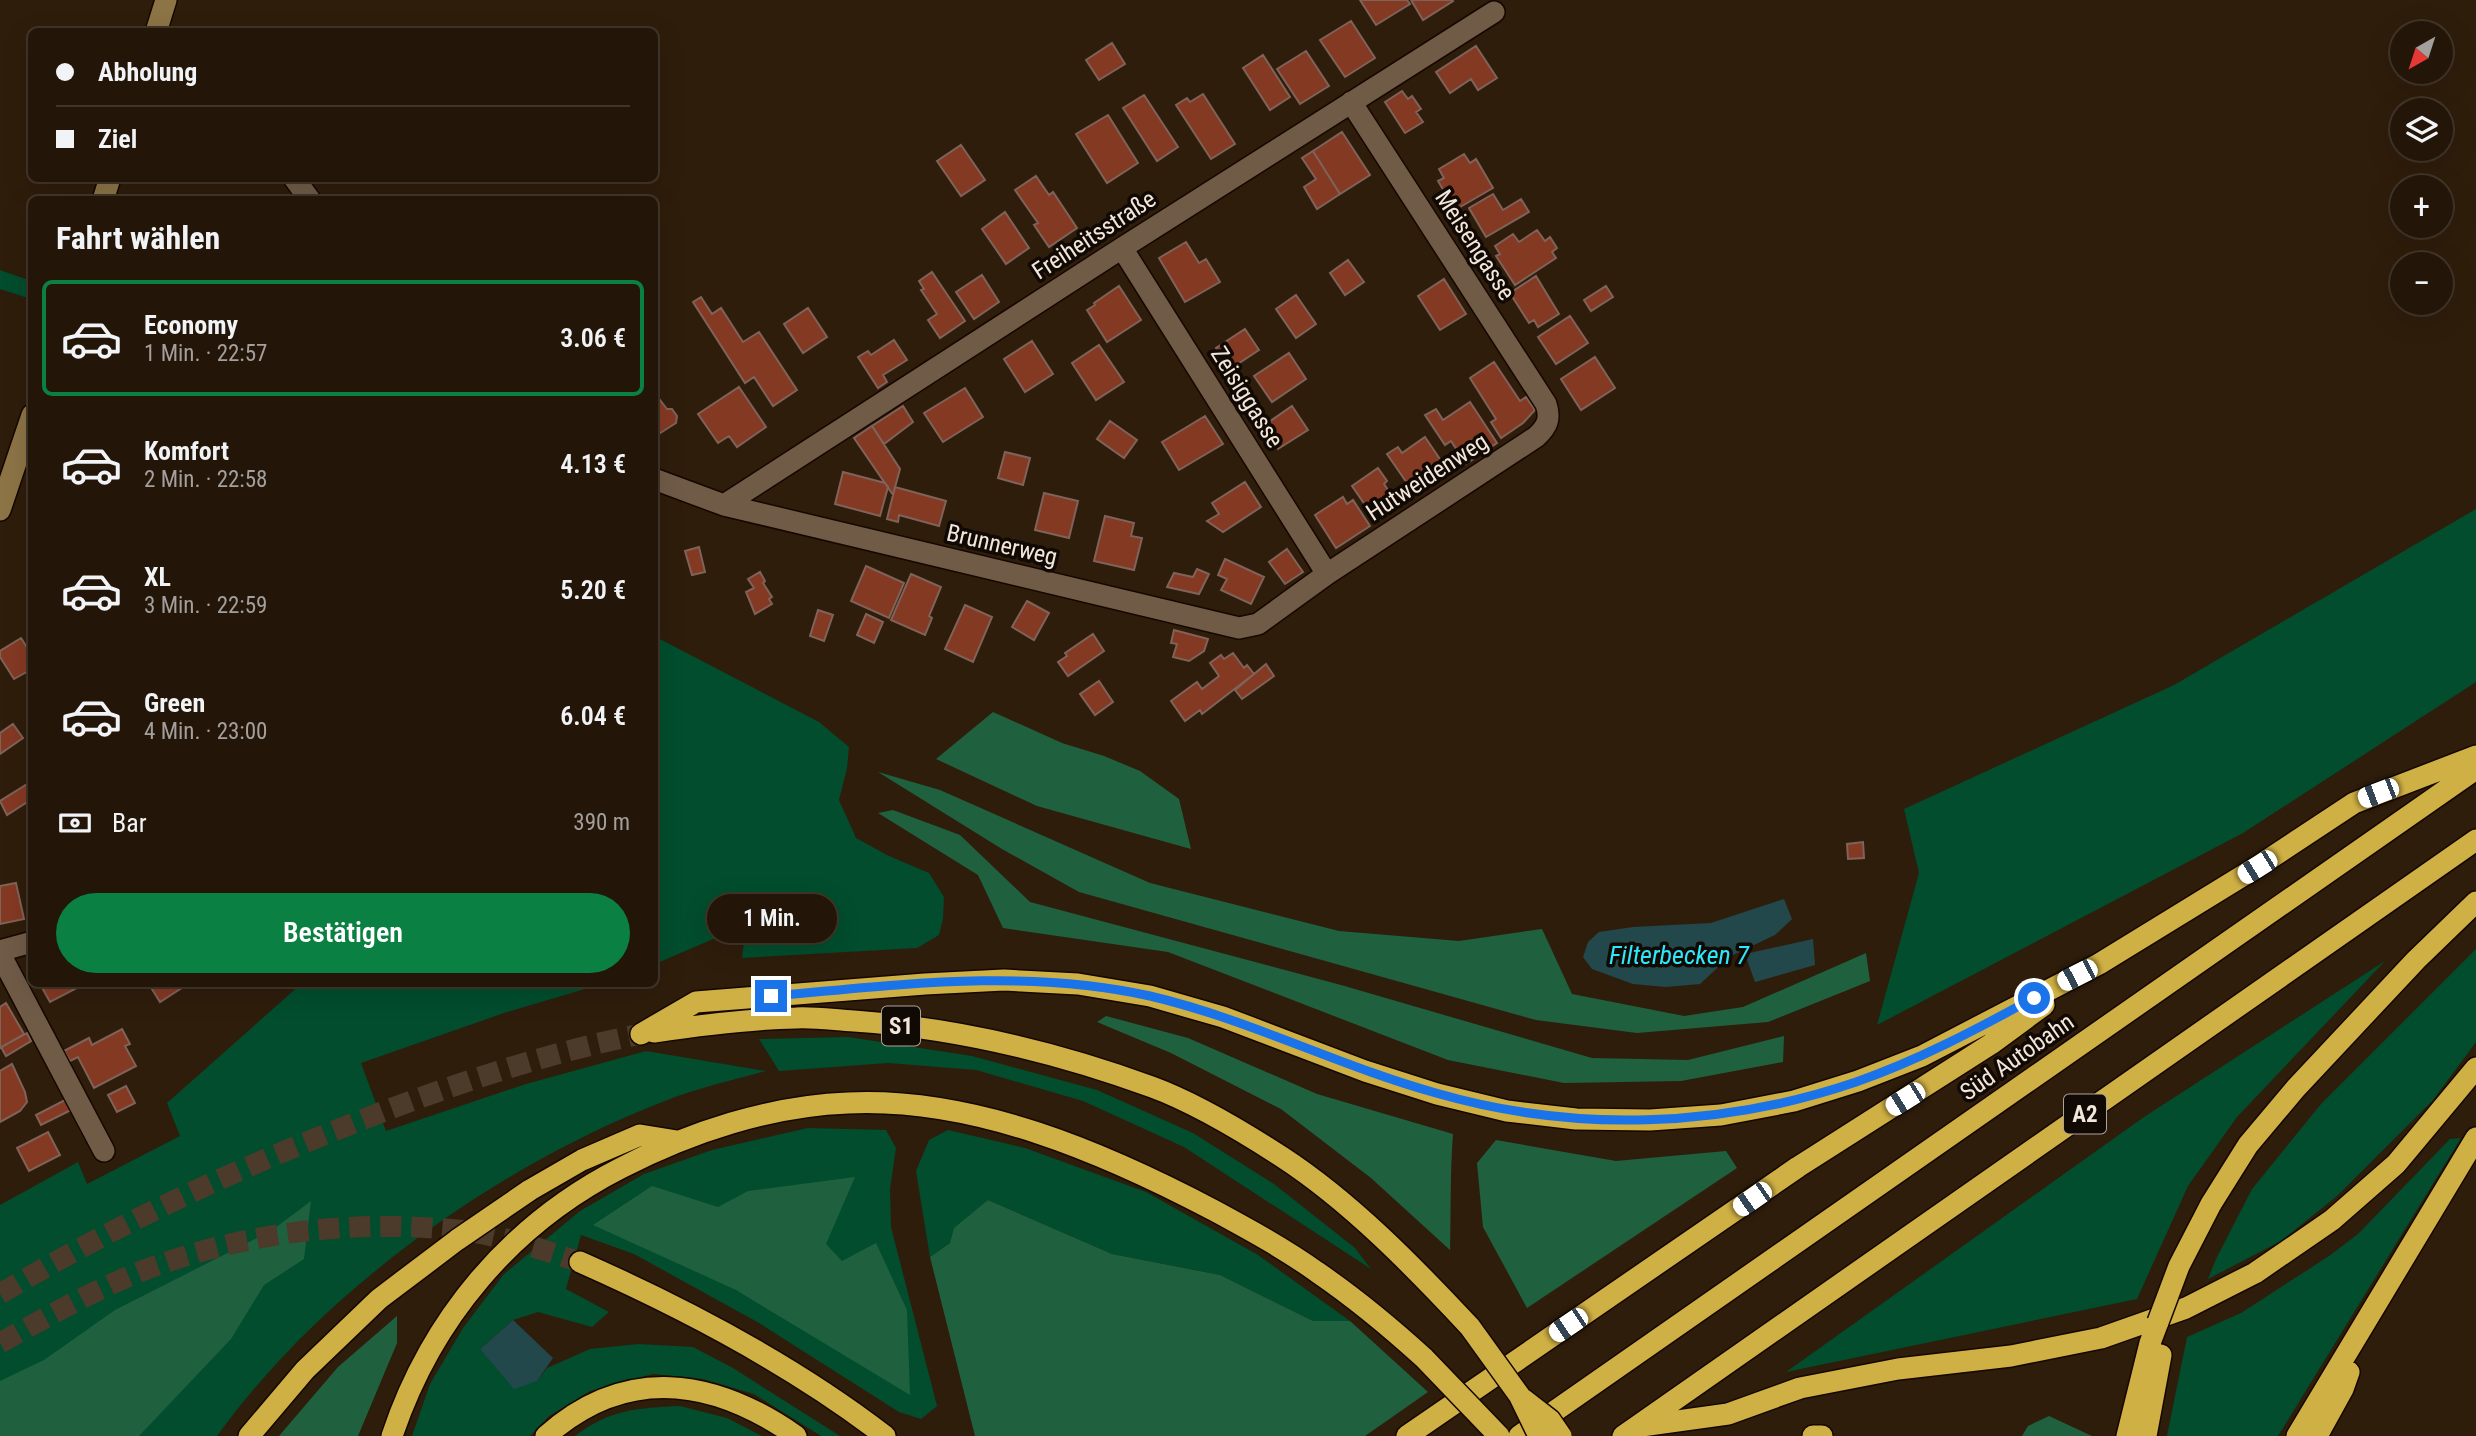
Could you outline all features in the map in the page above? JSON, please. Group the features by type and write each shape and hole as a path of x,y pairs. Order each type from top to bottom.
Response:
{"highway":[{"path":"1407,1436 1798,1167 1991,1044 2099,964 2257,867 2354,803 2476,756"},
{"name":"Süd Autobahn","path":"1519,1436 2476,769"},
{"name":"A2","path":"1630,1432 2476,840"},
{"path":"2138,1430 2162,1349 2158,1322 2179,1266 2211,1204 2248,1145 2296,1088 2416,960 2476,902"},
{"name":"S1","path":"1539,1436 1519,1395 1470,1327 1417,1270 1356,1214 1284,1158 1227,1124 1154,1087 979,1036 889,1024 797,1018 707,1024 641,1034 696,1002 1004,980 1077,984 1150,996 1223,1017 1366,1071 1437,1094 1507,1111 1576,1119 1650,1120 1721,1115 1794,1101 1857,1082 1933,1050 2099,964"},
{"path":"1630,1432 1728,1414 1800,1388 1886,1371 2011,1356 2101,1338 2186,1308 2255,1273 2332,1220 2396,1164 2476,1068"},
{"path":"393,1436 418,1371 458,1305 506,1250 549,1212 596,1180 647,1154 717,1128 785,1111 848,1103 913,1106 985,1118 1104,1158 1173,1189 1252,1231 1315,1270 1378,1318 1424,1358 1499,1436"},
{"path":"249,1436 304,1370 379,1299 457,1240 530,1190 594,1155 640,1135 679,1142"},
{"path":"2297,1436 2476,1138"},
{"path":"580,1262 668,1303 773,1361 886,1436"},
{"path":"2317,1436 2343,1389 2364,1326"},
{"path":"545,1436 573,1416 606,1399 638,1390 675,1388 725,1397 757,1411 796,1436"},
{"path":"1519,1395 1550,1420 1561,1436"},
{"path":"1814,1436 1822,1436"}],"main road":[{"path":"163,28 166,0"},
{"path":"0,510 28,427"}],"street":[{"name":"Freiheitsstraße","path":"724,505 1494,12"},
{"name":"Meisengasse","path":"1351,102 1545,404 1549,419"},
{"name":"Zeisiggasse","path":"1122,248 1327,574"},
{"name":"Hutweidenweg","path":"1327,574 1536,437 1546,428 1549,419"},
{"name":"Brunnerweg","path":"658,480 724,505 1239,628 1258,624 1327,574"},
{"path":"28,943 0,953 104,1151"}],"green space":[{"path":"0,270 28,280 28,298 0,289"},
{"path":"2476,509 2476,682 2243,833 1877,1025 1919,873 1904,809 2174,685"},
{"path":"658,638 819,722 849,747 839,800 856,838 929,873 944,897 939,935 917,948 742,958 746,925 658,963"},
{"path":"993,712 1062,743 1140,771 1179,799 1191,849 1037,806 936,759"},
{"path":"878,772 940,790 1150,883 1339,931 1459,941 1542,929 1572,994 1684,1016 1743,1007 1866,953 1870,981 1768,1022 1637,1033 1536,1020 1079,892 1002,849"},
{"path":"893,810 960,835 1030,902 1341,985 1592,1058 1688,1060 1784,1036 1783,1062 1681,1081 1564,1083 1448,1060 1168,952 1003,928 978,875 878,813"},
{"path":"2476,949 2476,1042 2433,1100 2337,1196 2281,1241 2208,1279 2252,1189 2321,1104"},
{"path":"2385,961 2237,1117 2188,1186 2137,1299 1786,1372 2144,1117"},
{"path":"298,987 592,987 507,1012 361,1063 386,1131 526,1084 646,1051 766,1071 682,1095 606,1126 543,1158 480,1195 420,1236 362,1282 309,1330 260,1382 217,1436 0,1436 0,1205 78,1162 87,1184 180,1136 167,1103"},
{"path":"1106,1016 1188,1038 1317,1094 1453,1134 1450,1250 1371,1178 1281,1109 1171,1053 1097,1022"},
{"path":"848,1037 972,1056 1097,1090 1193,1133 1274,1184 1355,1248 1371,1269 1184,1147 1083,1101 976,1070 888,1063 779,1071 759,1039"},
{"path":"808,1128 886,1130 896,1148 890,1189 891,1227 937,1406 921,1419 899,1412 759,1323 634,1254 581,1235 566,1289 609,1312 592,1327 538,1312 513,1320 480,1349 537,1381 547,1368 590,1349 638,1344 693,1347 733,1368 840,1436 821,1436 754,1394 703,1379 653,1374 590,1391 549,1416 530,1436 412,1436 430,1384 463,1328 504,1274 580,1211 644,1174 712,1150"},
{"path":"948,1130 1025,1148 1146,1192 1258,1255 1350,1321 1313,1321 1220,1275 1112,1254 988,1200 950,1243 930,1257 916,1171 929,1140"},
{"path":"2461,1138 2278,1436 2167,1436 2187,1337 2241,1313 2329,1256 2358,1234 2450,1139"},
{"path":"1496,1140 1616,1161 1726,1151 1737,1168 1527,1308 1483,1227 1477,1163"},
{"path":"855,1177 826,1244 842,1261 876,1243 907,1310 910,1395 736,1290 593,1225 652,1186 718,1207 748,1191"},
{"path":"988,1200 1112,1254 1220,1275 1313,1321 1350,1321 1428,1392 1365,1436 975,1436 930,1257 950,1243 954,1228"},
{"path":"311,1201 304,1259 264,1285 231,1339 139,1436 0,1436 0,1381 44,1360 115,1310 271,1231"},
{"path":"397,1316 397,1343 358,1436 279,1436 338,1367"},
{"path":"680,1406 727,1418 762,1436 575,1436 613,1415"},
{"path":"2049,1416 2092,1436 2022,1436 2028,1426"}],"water":[{"name":"Filterbecken 7","path":"1784,899 1792,919 1775,935 1729,957 1700,984 1666,987 1633,984 1592,969 1583,957 1588,942 1599,932 1633,927 1711,923"},
{"path":"1813,939 1815,965 1755,982 1745,954"},
{"path":"513,1320 553,1358 537,1381 514,1389 480,1349"}],"building":[{"path":"1360,0 1407,0 1410,4 1376,25"},
{"path":"1411,0 1452,0 1453,1 1423,20"},
{"path":"1351,21 1375,58 1345,77 1320,40"},
{"path":"1112,43 1125,64 1099,80 1086,60"},
{"path":"1476,46 1497,78 1478,90 1471,79 1450,93 1436,72"},
{"path":"1306,51 1329,86 1300,104 1277,69"},
{"path":"1263,55 1290,97 1270,110 1243,68"},
{"path":"1402,91 1408,99 1412,96 1421,109 1416,112 1423,122 1405,133 1385,102"},
{"path":"1203,94 1235,144 1211,159 1176,105 1187,98 1190,102"},
{"path":"1144,95 1178,147 1157,161 1123,108"},
{"path":"1108,115 1138,163 1107,183 1076,134"},
{"path":"1342,132 1370,175 1340,194 1313,151"},
{"path":"961,145 985,180 961,196 937,161"},
{"path":"1313,151 1340,194 1317,209 1304,187 1316,179 1302,158"},
{"path":"1464,154 1470,163 1476,159 1493,188 1455,210 1438,181 1444,178 1439,169"},
{"path":"1036,176 1049,195 1053,192 1077,228 1049,247 1034,225 1038,223 1015,190"},
{"path":"1493,194 1503,210 1521,199 1529,212 1486,237 1469,208"},
{"path":"1005,212 1029,248 1006,264 982,229"},
{"path":"1537,230 1545,241 1550,237 1557,248 1552,252 1556,258 1515,285 1496,256 1500,254 1495,246 1513,234 1519,242"},
{"path":"1186,242 1199,263 1206,259 1220,282 1185,302 1159,258"},
{"path":"1348,260 1364,282 1345,295 1330,273"},
{"path":"932,272 965,321 940,338 928,320 937,314 921,290 924,289 919,281"},
{"path":"982,275 999,302 974,319 956,292"},
{"path":"1536,276 1559,314 1538,327 1534,320 1529,323 1510,293"},
{"path":"1444,279 1466,314 1440,330 1418,296"},
{"path":"1119,286 1141,320 1107,342 1087,310"},
{"path":"1606,286 1613,297 1591,311 1584,300"},
{"path":"1296,295 1316,324 1296,338 1276,309"},
{"path":"701,297 712,314 721,308 743,342 759,332 797,390 773,406 754,377 745,383 693,302"},
{"path":"808,308 827,337 803,353 784,324"},
{"path":"1570,316 1588,343 1556,364 1538,337"},
{"path":"1245,329 1259,350 1230,369 1216,348"},
{"path":"894,340 907,360 883,375 887,382 878,388 858,357 868,351 871,355"},
{"path":"1032,341 1053,374 1025,392 1004,359"},
{"path":"1099,345 1124,382 1096,400 1072,363"},
{"path":"1289,353 1306,379 1272,402 1254,376"},
{"path":"1595,357 1615,388 1581,410 1561,379"},
{"path":"1494,362 1520,401 1526,397 1535,410 1523,423 1501,438 1491,422 1496,419 1470,378"},
{"path":"739,387 766,427 737,447 729,436 718,443 698,414"},
{"path":"965,388 983,417 943,442 924,413"},
{"path":"658,397 677,416 676,423 658,434"},
{"path":"1470,402 1497,443 1466,464 1451,441 1445,445 1425,415 1436,409 1443,420"},
{"path":"903,406 913,422 884,444 872,426"},
{"path":"1292,406 1308,430 1278,449 1263,426"},
{"path":"1205,416 1223,444 1179,470 1162,442"},
{"path":"1110,421 1137,440 1124,458 1097,439"},
{"path":"872,426 900,469 893,495 854,438"},
{"path":"1425,437 1448,471 1424,488 1419,480 1409,486 1387,454 1398,447 1402,453"},
{"path":"1005,452 1030,458 1023,485 998,478"},
{"path":"1378,468 1387,481 1384,484 1395,500 1372,515 1352,486"},
{"path":"843,472 885,483 888,487 880,516 835,504"},
{"path":"1245,482 1261,507 1223,532 1207,521 1219,514 1212,503"},
{"path":"895,487 946,501 939,526 899,515 898,522 887,519"},
{"path":"1044,493 1078,501 1069,538 1035,530"},
{"path":"1343,497 1347,504 1353,500 1370,526 1336,548 1315,515"},
{"path":"1105,516 1134,523 1131,536 1142,538 1134,570 1094,561"},
{"path":"699,547 705,572 692,575 685,551"},
{"path":"1287,549 1303,572 1285,584 1269,562"},
{"path":"1225,559 1264,577 1251,604 1221,590 1227,579 1218,575"},
{"path":"866,566 904,583 889,618 851,601"},
{"path":"1197,569 1209,574 1199,594 1167,587 1174,573 1193,577"},
{"path":"760,572 772,597 769,599 772,604 755,614 746,592 754,588 748,579"},
{"path":"911,574 941,587 929,616 932,618 925,635 891,620"},
{"path":"1027,601 1049,613 1034,640 1012,627"},
{"path":"965,605 992,617 973,662 945,649"},
{"path":"818,610 833,615 824,641 810,636"},
{"path":"866,614 883,622 874,643 857,635"},
{"path":"1174,630 1208,639 1204,651 1189,661 1173,657 1177,644 1171,643"},
{"path":"1093,634 1104,651 1068,676 1058,662 1067,656 1065,653"},
{"path":"21,638 28,649 28,671 14,679 0,657 0,651"},
{"path":"1233,653 1244,668 1247,665 1254,674 1202,714 1200,710 1185,721 1171,701 1197,682 1202,689 1219,676 1210,663 1221,655 1224,659"},
{"path":"1266,664 1274,676 1242,699 1235,690"},
{"path":"1099,681 1113,702 1095,715 1080,694"},
{"path":"13,724 23,738 0,754 0,733"},
{"path":"28,784 28,802 7,815 0,801"},
{"path":"1863,842 1864,858 1848,859 1847,844"},
{"path":"16,883 24,919 0,924 0,886"},
{"path":"42,987 79,987 50,1002"},
{"path":"151,987 183,987 160,1002"},
{"path":"6,1003 24,1034 0,1048 0,1007"},
{"path":"122,1029 130,1044 125,1046 136,1066 94,1088 78,1057 70,1061 64,1051 89,1038 92,1045"},
{"path":"27,1033 31,1041 6,1056 1,1047"},
{"path":"12,1064 27,1102 20,1111 0,1122 0,1071"},
{"path":"126,1086 135,1103 117,1112 108,1095"},
{"path":"65,1100 71,1110 41,1125 36,1115"},
{"path":"48,1132 60,1155 29,1171 17,1148"}],"tunnel":[{"path":"0,1294 78,1249 159,1208 324,1135 480,1077 560,1053 641,1034"},
{"path":"0,1343 124,1278 202,1251 273,1236 383,1226 456,1230 503,1238 580,1262"}],"route":[{"path":"771,996 1004,980 1077,984 1150,996 1223,1017 1366,1071 1437,1094 1507,1111 1576,1119 1650,1120 1721,1115 1794,1101 1857,1082 1922,1056 2034,998"}]}
